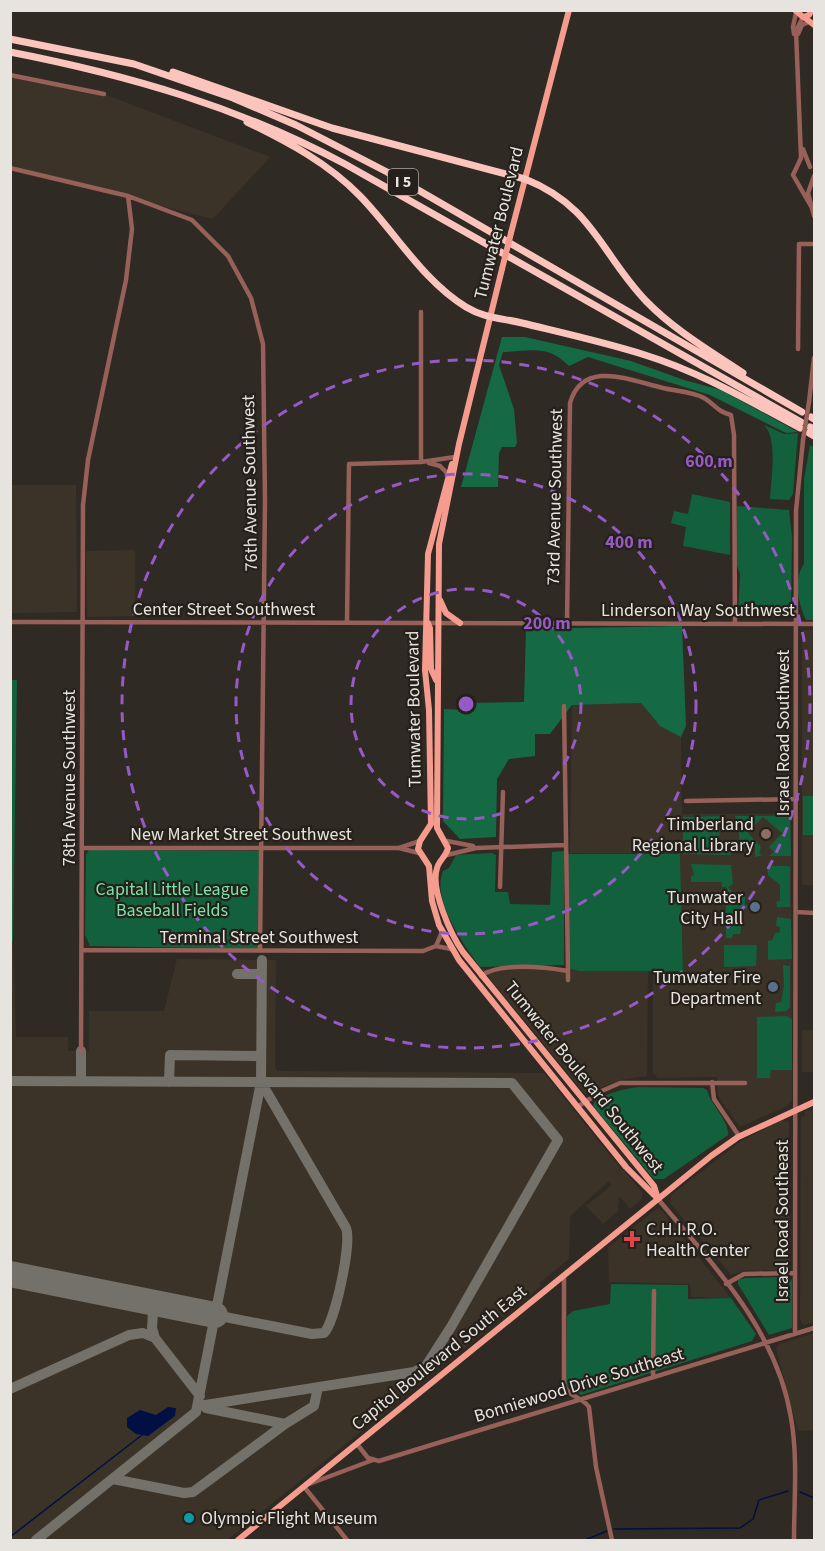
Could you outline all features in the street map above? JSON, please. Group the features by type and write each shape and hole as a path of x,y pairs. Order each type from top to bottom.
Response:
{"highway":[{"name":"I 5","path":"10,39 140,66 217,92 327,140 802,412"},
{"name":"I 5","path":"10,52 98,69 195,99 261,123 325,153 801,425 720,384 663,361 519,322 490,318"},
{"path":"99,56 183,75 332,128 525,179 559,196 581,214 631,284 663,317 795,407"},
{"path":"195,99 286,142 332,171 361,197 439,287 465,307 490,318"}],"main road":[{"name":"Tumwater Boulevard","path":"441,836 437,828 439,544 459,444 569,10"},
{"path":"796,12 809,20 812,11"},
{"name":"Tumwater Boulevard","path":"427,834 431,824 429,710 425,670 428,554 448,474 459,444"},
{"path":"438,598 446,613 460,622"},
{"path":"428,622 431,669 438,682"},
{"path":"427,834 441,836 447,841 447,855 436,869 434,884 429,867 419,854 420,841 427,834"},
{"path":"425,861 441,861"},
{"name":"Tumwater Boulevard Southwest","path":"434,884 442,932 451,949 626,1167 658,1199"},
{"name":"Tumwater Boulevard Southwest","path":"434,884 450,932 481,976 654,1186 658,1199"},
{"name":"Capitol Boulevard South East","path":"238,1540 658,1199 739,1136 796,1108 814,1102"}],"street":[{"path":"796,12 793,27 796,40"},
{"path":"796,40 801,26 809,20"},
{"path":"809,20 797,24 801,158 796,169 796,183 812,208"},
{"path":"10,75 104,94"},
{"path":"800,138 814,176 808,193 814,216"},
{"name":"76th Avenue Southwest","path":"10,168 128,196 167,208 201,226 228,256 251,298 262,344 264,622 260,951"},
{"path":"787,173 796,169 812,168"},
{"path":"788,181 804,187 811,184"},
{"name":"78th Avenue Southwest","path":"81,1051 83,504 90,450 129,258 132,229 128,196"},
{"path":"798,349 799,244 814,244"},
{"path":"421,312 421,462"},
{"name":"Israel Road Southwest","path":"796,1108 796,492 814,358"},
{"name":"73rd Avenue Southwest","path":"567,623 570,403 579,385 589,378 604,375 634,378 704,397 716,410 731,415 734,428 735,622"},
{"path":"347,622 349,464 421,462 455,457"},
{"path":"421,462 440,466 448,474"},
{"name":"Center Street Southwest","path":"10,622 438,622"},
{"name":"Linderson Way Southwest","path":"438,622 814,624"},
{"path":"564,706 564,845 567,854 568,980"},
{"path":"500,887 503,792"},
{"path":"686,801 797,799"},
{"name":"New Market Street Southwest","path":"399,848 420,841"},
{"path":"447,841 476,848"},
{"path":"447,855 476,848 564,845"},
{"name":"New Market Street Southwest","path":"83,848 399,848 419,854"},
{"path":"797,912 814,913"},
{"path":"436,946 442,932"},
{"name":"Terminal Street Southwest","path":"81,950 423,951 436,946 451,949"},
{"path":"481,976 488,971 502,968 568,971"},
{"path":"712,1082 714,1099 739,1136"},
{"path":"578,1107 620,1083 746,1083"},
{"name":"Israel Road Southeast","path":"795,1334 796,1108"},
{"path":"658,1199 726,1284 767,1342 778,1366 791,1419 795,1456 794,1540"},
{"path":"726,1284 744,1274 795,1273"},
{"path":"564,1275 563,1380 568,1393 589,1407 596,1467 612,1540"},
{"path":"653,1376 654,1291"},
{"name":"Bonniewood Drive Southeast","path":"307,1486 374,1460 380,1461 814,1328"},
{"path":"357,1444 374,1460"},
{"path":"307,1486 347,1540"}],"shaded area":[{"path":"10,75 104,94 270,157 213,219 11,168"},
{"path":"11,485 76,485 77,612 11,613"},
{"path":"135,550 135,616 87,617 86,551"},
{"path":"814,630 814,885 802,885 802,632"},
{"path":"642,703 655,721 681,737 682,814 791,814 792,1100 787,1106 740,1127 718,1096 717,1077 658,1078 653,1073 653,970 683,970 680,854 570,853 572,705"},
{"path":"11,941 13,941 16,1037 68,1037 68,1051 89,1051 89,1011 164,1011 177,959 276,960 275,1068 278,1071 544,1073 620,1168 616,1173 622,1168 642,1192 642,1199 630,1209 619,1196 618,1211 603,1224 586,1206 611,1185 609,1181 570,1216 569,1259 539,1283 541,1286 227,1540 11,1540"},
{"path":"567,968 579,971 648,970 647,1076 620,1080 585,1094 482,969"},
{"path":"802,1030 814,1030 814,1072 802,1072"},
{"path":"814,1109 814,1322 804,1325 800,1320 801,1117 805,1116 805,1111"},
{"path":"781,1120 788,1121 789,1124 790,1271 746,1270 731,1275 670,1203 671,1195 740,1142"},
{"path":"658,1208 731,1298 691,1297 690,1284 609,1282 608,1247"},
{"path":"814,1333 814,1430 798,1431 776,1348 780,1344"},
{"path":"168,1407 176,1408 175,1416 148,1436 136,1434 127,1427 127,1418 140,1410 156,1415"}],"green space":[{"path":"502,337 525,337 631,361 684,380 721,390 798,432 786,433 710,395 588,357 569,366 554,354 539,350 503,352 499,365 514,409 517,443 515,447 502,447 499,453 498,487 461,487"},
{"path":"764,425 784,434 798,433 793,494 789,500 770,499 772,449 771,439"},
{"path":"810,445 814,447 814,620 806,620 799,599 798,584 804,564 804,479"},
{"path":"692,494 730,502 730,555 683,546 686,527 671,523 674,511 688,514"},
{"path":"737,506 789,510 792,537 791,612 788,617 738,615 740,574 735,560"},
{"path":"682,626 686,726 681,737 660,726 641,703 572,705 550,734 535,734 535,756 509,759 497,779 496,837 460,839 443,821 444,709 463,710 464,703 524,702 526,629"},
{"path":"10,680 17,680 13,941 10,941"},
{"path":"803,796 814,796 814,835 803,835"},
{"path":"720,816 719,848 730,849 731,855 683,854 683,817"},
{"path":"735,816 790,816 791,856 769,856 774,852 769,847 782,833 763,817 748,833 761,847 759,854 763,855 755,857 755,845 739,842 739,820 736,820"},
{"name":"Capital Little League Baseball Fields","path":"89,850 259,851 258,949 90,946 85,935 86,855"},
{"path":"564,851 564,965 480,967 458,935 445,908 440,883 443,871 449,868 456,855 492,853 496,855 495,892 508,892 510,904 550,905 552,852"},
{"path":"567,854 680,854 683,971 579,971 567,968"},
{"path":"691,864 731,865 733,884 728,887 740,899 739,894 745,894 745,905 747,905 747,908 740,908 739,922 742,922 740,934 733,934 732,938 726,938 726,887 722,887 722,882 691,882 691,876 694,875"},
{"path":"767,866 789,866 790,907 777,907 776,902 780,901 780,885 768,875"},
{"path":"777,917 791,919 792,959 768,960 768,941 772,940 775,933 780,932 780,927 776,926"},
{"path":"724,945 757,945 756,966 724,967"},
{"path":"783,965 790,966 790,1007 786,1011 775,1012 776,1003 781,1002 784,986"},
{"path":"786,1016 792,1019 792,1070 771,1070 770,1078 757,1078 757,1017"},
{"path":"639,1087 703,1088 707,1090 726,1124 728,1135 664,1179 654,1179 593,1106 595,1101 606,1095"},
{"path":"788,1277 792,1281 792,1328 769,1335 738,1284 738,1280"},
{"path":"611,1284 688,1285 688,1299 731,1298 756,1334 752,1341 581,1395 566,1385 567,1316 573,1311 610,1304"}],"waterway":[{"path":"10,1537 142,1435"},
{"path":"614,1529 740,1528 753,1519 759,1500 788,1491"},
{"path":"800,1492 814,1498"},
{"path":"585,1540 607,1531"}],"taxiway":[{"path":"36,1540 196,1412 261,1082 262,960"},
{"path":"237,974 262,974"},
{"path":"81,1051 81,1081"},
{"path":"169,1082 170,1055 261,1056"},
{"path":"10,1081 512,1083 558,1140 451,1327 426,1366 414,1372 199,1406"},
{"path":"215,1315 312,1334 324,1333 333,1314 345,1265 346,1228 261,1082"},
{"path":"140,1300 153,1313 152,1328 155,1338 200,1396"},
{"path":"10,1389 129,1335 143,1333 155,1338"},
{"path":"206,1408 285,1424 314,1406 318,1387"},
{"path":"113,1479 184,1493 193,1492 285,1424"}],"runway":[{"path":"10,1274 215,1315"}],"place":[{"name":"Timberland Regional Library","path":"766,834"},
{"name":"Tumwater City Hall","path":"755,907"},
{"name":"Tumwater Fire Department","path":"773,987"},
{"name":"C.H.I.R.O. Health Center","path":"632,1239"},
{"name":"Olympic Flight Museum","path":"189,1518"}]}
